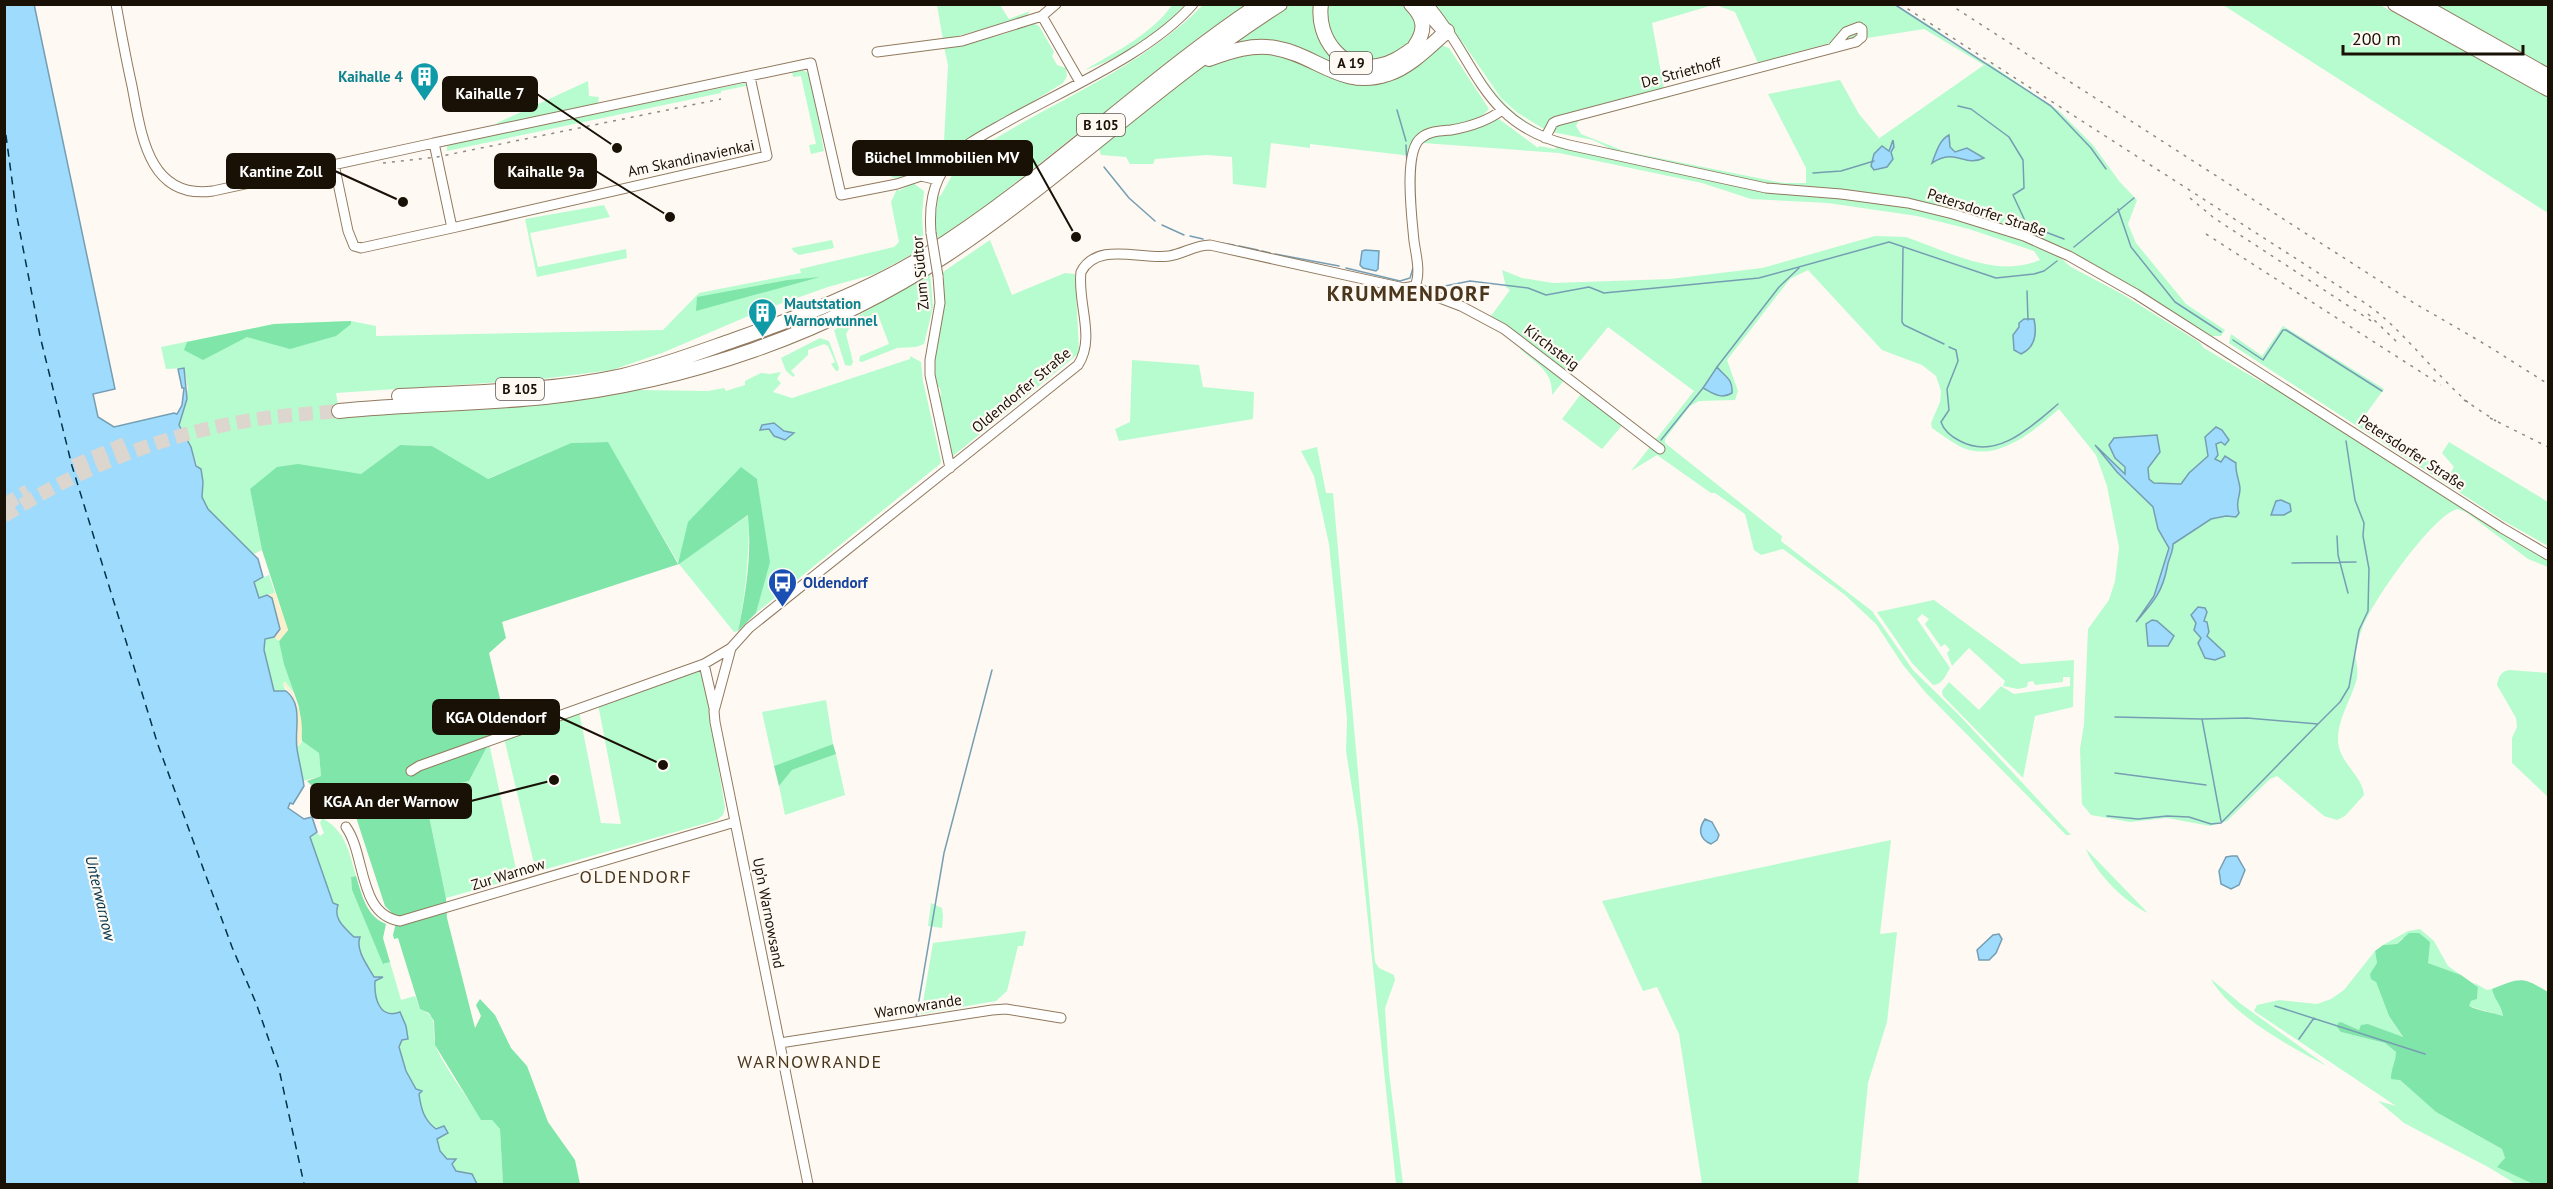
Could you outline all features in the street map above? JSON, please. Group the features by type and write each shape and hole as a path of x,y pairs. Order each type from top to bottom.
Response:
{"highway":[{"path":"1263,9 1280,4"},
{"name":"A 19","path":"1321,4 1321,27 1333,50 1351,63 1362,66 1385,65 1398,59 1415,46 1445,32"},
{"path":"1412,4 1423,22 1422,36 1415,46"},
{"path":"2395,4 2548,89"},
{"path":"2420,4 2548,76"},
{"name":"B 105","path":"1263,9 974,236 881,294 819,325 696,369 591,391 493,402 338,406 515,390 620,376 750,334 877,283 967,227 1180,62 1263,9"},
{"path":"1195,63 1232,51 1263,47 1295,53 1342,75 1367,79 1400,69 1445,32"}],"street":[{"path":"116,4 144,146 154,164 172,184 181,190 202,193 811,63 841,195 897,184 921,176 938,180"},
{"path":"877,52 943,44 992,33 1041,16 1056,4"},
{"name":"Zum Südtor","path":"950,468 930,375 930,360 940,303 931,232 931,206 938,180 952,159 971,143 1140,48 1173,24 1193,4"},
{"name":"Petersdorfer Straße","path":"1418,4 1445,32"},
{"name":"Petersdorfer Straße","path":"1428,4 1484,90 1498,107 1528,129 1545,138 1569,146 1766,188 1868,197 1928,207 2005,230 2046,246 2136,294 2502,528 2548,555"},
{"path":"1041,16 1080,82"},
{"name":"De Striethoff","path":"1545,138 1553,123 1557,121 1834,46"},
{"name":"Am Skandinavienkai","path":"452,228 767,156 750,77"},
{"path":"1415,286 1418,272 1411,156 1415,144 1430,133 1476,122 1498,107"},
{"path":"334,164 348,231 354,246 361,248 452,228 434,143"},
{"name":"Oldendorfer Straße","path":"731,648 749,628 1078,365 1084,356 1086,342 1081,272 1087,262 1099,256 1115,254 1170,256 1199,246 1210,245 1404,288 1415,286"},
{"name":"Kirchsteig","path":"1415,286 1469,310 1504,329 1660,449"},
{"path":"411,771 419,765 704,664 731,648"},
{"name":"Up’n Warnowsand","path":"731,648 714,711 808,1185"},
{"path":"704,664 714,711"},
{"name":"Zur Warnow","path":"346,827 355,845 375,907 384,915 400,921 735,822"},
{"name":"Warnowrande","path":"780,1043 992,1010 1061,1018"}],"green space":[{"path":"1292,4 1317,5 1317,27 1360,71 1433,40 1365,77 1296,50 1224,49"},
{"path":"1325,4 1408,5 1419,20 1416,41 1380,63 1351,59 1333,43 1325,20"},
{"path":"937,5 1000,5 1009,19 1030,11 1026,17 943,40"},
{"path":"1172,5 1184,5 1163,26 1139,44 1113,59 1085,70 1144,34"},
{"path":"1203,5 1246,5 1198,38 991,202 938,239 935,224 938,197 955,170 971,154 1121,68 1150,49"},
{"path":"1431,5 1713,5 1652,23 1664,89 1547,125 1544,129 1518,113 1501,98 1461,40 1495,93 1517,114 1544,131 1542,132 1523,122 1498,101"},
{"path":"1716,5 1896,5 1937,30 1947,40 1985,65 1988,63 2059,111 2093,145 2119,181 2137,200 2128,224 2136,243 2186,304 2225,330 2221,336 2212,336 2067,251 2064,247 2061,249 1961,212 1757,183 1615,151 1593,140 1552,132 1555,125 1668,94 1670,97 1579,120 1576,126 1581,134 1624,151 1783,183 1806,183 1806,168 1768,94 1840,80 1859,114 1879,138 1871,144 1984,65 1924,29 1823,45 1758,63 1735,12"},
{"path":"2223,5 2380,5 2548,97 2548,213"},
{"path":"2433,5 2548,5 2548,68 2448,13"},
{"path":"1033,23 1039,26 1054,52 1052,56 1057,65 1066,68 1067,76 1063,83 959,147 939,168 895,178 890,176 888,168 903,164 944,142 948,65 944,47 1004,34"},
{"path":"1441,45 1449,48 1489,109 1476,122 1430,133 1411,156 1310,144 1310,148 1271,143 1266,188 1233,184 1232,157 1207,155 1155,159 1153,164 1130,164 1126,157 1101,155 1099,149 1204,65 1234,52 1284,53 1334,77"},
{"path":"802,70 810,76 824,151 811,154 809,145 816,144 801,76 793,77 792,71"},
{"path":"588,81 589,96 599,97 597,109 498,129 497,123"},
{"path":"745,83 746,86 721,91 721,93 447,151 447,146 451,143"},
{"path":"1499,119 1538,148 1539,146 1555,149 1557,146 1778,193 1836,197 1906,207 1953,218 2030,243 2057,255 2071,267 2122,294 2199,342 2204,348 2263,383 2271,385 2548,557 2548,567 2528,559 2466,512 2457,509 2446,515 2418,543 2377,600 2358,640 2357,678 2340,723 2338,739 2342,755 2359,781 2364,795 2345,816 2337,820 2324,816 2277,776 2270,779 2227,821 2210,826 2167,818 2130,822 2091,815 2082,804 2080,749 2084,724 2088,629 2109,600 2115,581 2119,547 2107,486 2096,455 2059,409 2026,435 2000,448 1973,451 1959,446 1932,428 1931,423 1940,402 1941,391 1936,376 1922,365 1882,350 1808,270 1790,279 1727,360 1738,391 1735,400 1699,401 1690,406 1665,439 1665,443 1782,536 1781,541 1872,611 1913,670 1960,716 2071,835 2066,835 1926,693 1903,665 1876,624 1845,595 1783,549 1761,555 1754,550 1745,514 1657,455 1631,471 1694,391 1608,327 1552,395 1552,387 1547,374 1520,349 1526,340 1491,316 1510,290 1506,287 1502,270 1522,278 1553,283 1670,279 1762,268 1875,236 1906,237 1972,261 1990,265 2024,265 2040,260 2034,251 1969,229 1917,216 1828,203 1751,199 1702,183 1559,153 1423,143 1431,136"},
{"path":"913,183 924,191 922,215 924,248 875,274 828,287 760,311 662,353 612,370 534,380 336,393 340,416 608,394 609,396 638,390 708,391 724,388 726,391 745,385 745,381 761,373 781,372 777,379 781,383 773,392 792,398 910,359 910,356 921,362 940,464 756,613 769,562 757,479 679,563 749,515 746,573 738,631 734,632 679,564 607,442 571,443 487,479 432,446 400,445 361,474 346,473 250,489 262,550 252,555 208,509 202,497 203,482 191,447 179,425 188,388 184,368 166,369 161,347 274,324 351,321 376,326 376,336 663,330 699,293 801,273 800,269 894,247 899,242 891,202 897,189 899,191"},
{"path":"604,205 610,217 530,233 538,267 626,249 627,258 537,277 525,219"},
{"path":"832,240 834,248 799,255 792,248"},
{"path":"990,240 1012,295 1065,273 1075,274 1079,350 1078,354 953,456 950,455 938,399 941,395 940,388 936,385 935,371 944,300 943,272"},
{"path":"930,273 933,307 924,344 897,348 862,362 859,361 860,356 889,344 877,312 849,329 846,334 853,362 851,366 845,365 834,330"},
{"path":"820,277 696,311 697,297 788,280"},
{"path":"351,321 351,324 336,336 290,349 247,337 203,360 184,350 187,342 274,324"},
{"path":"2283,326 2384,389 2363,418 2450,474 2454,467 2442,453 2449,442 2548,502 2548,546 2502,520 2229,343 2231,334 2262,356"},
{"path":"820,338 829,341 839,368 838,371 831,364 835,362 828,346 824,344 808,350 808,355 791,371 795,375 793,377 786,371 781,358"},
{"path":"1132,360 1199,365 1203,387 1254,392 1253,419 1119,441 1115,429 1130,422"},
{"path":"1584,390 1625,422 1602,449 1562,419"},
{"path":"608,442 678,564 688,522 741,467 757,479 770,562 756,613 738,631 748,573 748,515 679,564 502,622 506,638 489,653 509,736 489,743 469,781 424,792 446,898 447,918 475,1028 481,1016 476,1005 480,999 495,1015 511,1048 527,1066 548,1122 575,1160 580,1184 503,1184 500,1129 492,1120 481,1120 435,1045 434,1021 429,1013 420,1009 398,938 394,939 397,918 385,906 353,808 325,799 307,781 321,776 319,753 302,741 299,707 284,664 279,641 288,630 262,550 250,489 277,467 298,464 361,474 400,445 432,446 488,479 571,443"},
{"path":"1317,447 1326,493 1333,493 1375,962 1379,968 1394,975 1395,980 1385,1008 1389,1072 1403,1184 1396,1184 1358,826 1346,751 1347,719 1329,544 1314,476 1301,451"},
{"path":"269,575 275,593 259,598 254,581"},
{"path":"1934,600 2021,664 2074,660 2073,707 2035,716 2023,778 1943,696 1942,691 1949,682 1979,710 2001,686 2014,694 2070,686 2070,677 2063,677 2063,682 2035,685 2033,681 2028,682 2027,687 2018,689 2003,686 2005,681 1969,648 1952,666 1947,653 1950,650 1945,644 1941,647 1925,624 1929,619 1922,614 1917,619 1950,668 1941,681 1933,685 1912,663 1877,612"},
{"path":"274,637 279,641 294,693 285,682 283,684 286,691 274,692 264,650 265,638"},
{"path":"702,667 725,808 723,815 717,820 536,872 504,738 579,711 601,823 621,824 598,704"},
{"path":"2509,670 2548,673 2548,797 2512,763 2512,738 2517,727 2516,718 2497,685 2500,675"},
{"path":"826,700 833,744 774,766 762,712"},
{"path":"302,741 319,753 321,776 303,781 296,745 299,746"},
{"path":"489,743 518,878 446,898 424,792 469,781"},
{"path":"833,744 836,754 792,770 779,786 774,766"},
{"path":"836,754 845,795 785,815 779,786 792,770"},
{"path":"322,818 336,829 345,843 356,876 351,877 352,890 384,964 390,962 401,1000 415,996 420,1009 430,1016 434,1023 437,1051 448,1070 481,1119 492,1120 500,1129 503,1184 477,1184 472,1174 456,1171 452,1164 456,1159 447,1159 440,1151 437,1139 447,1134 428,1123 420,1106 419,1094 406,1071 399,1047 402,1040 400,1013 387,1013 379,1006 375,981 381,978 374,977 358,942 338,921 336,908 338,905 333,903 310,837 317,832 320,836 324,833 320,823"},
{"path":"1891,840 1880,934 1897,932 1887,1022 1868,1083 1858,1184 1702,1184 1679,1034 1657,987 1643,991 1602,901"},
{"path":"2086,849 2148,913 2130,902 2112,886 2096,867"},
{"path":"356,876 369,910 386,924 383,938 390,962 383,964 352,890 351,877"},
{"path":"931,903 942,908 942,928 928,926"},
{"path":"2420,929 2434,941 2448,966 2461,975 2428,963 2402,938 2397,944 2383,945 2408,931"},
{"path":"1026,931 1023,946 1018,946 1007,991 996,1001 921,1014 933,943"},
{"path":"2409,933 2419,933 2430,942 2428,963 2461,975 2478,987 2477,999 2471,1001 2469,1006 2473,1008 2503,1016 2492,989 2515,981 2532,983 2548,992 2548,1184 2533,1184 2497,1167 2505,1158 2502,1149 2436,1112 2400,1080 2391,1079 2396,1052 2385,1043 2341,1032 2337,1027 2341,1022 2359,1030 2361,1025 2368,1024 2403,1037 2389,1016 2376,982 2371,979 2370,974 2377,963 2375,951 2383,945 2397,944"},
{"path":"2375,951 2376,982 2389,1016 2403,1038 2368,1024 2359,1030 2341,1022 2341,1032 2385,1043 2396,1052 2400,1080 2436,1112 2502,1149 2505,1158 2498,1167 2533,1184 2516,1184 2404,1123 2378,1101 2396,1106 2254,1011 2257,1005 2279,1000 2317,1004 2331,999 2344,990"},
{"path":"2211,979 2241,1004 2327,1066 2280,1040 2247,1017 2232,1005"},
{"path":"2473,982 2487,990 2492,989 2493,995 2500,1001 2503,1016 2468,1006 2471,1001 2477,999 2478,987"}],"sand":[{"path":"275,593 288,630 279,641 274,637 280,629 272,598 267,595"},
{"path":"284,682 293,695 300,712 302,730 299,746 296,745 298,734 291,694 283,684"}],"water":[{"name":"Unterwarnow","path":"34,4 115,389 93,394 98,417 114,427 177,414 182,405 184,388 182,388 178,369 184,368 187,399 179,425 191,447 196,466 201,469 202,497 208,509 258,559 263,577 254,582 259,598 267,595 272,598 280,629 274,637 265,639 264,650 274,691 286,691 295,703 297,710 296,742 304,786 288,808 304,819 312,817 317,832 310,837 333,903 338,905 338,919 354,937 360,937 359,947 374,977 383,977 375,981 379,1006 387,1013 400,1012 408,1039 402,1040 399,1047 406,1071 416,1089 422,1091 419,1094 426,1118 436,1129 444,1126 448,1133 437,1139 440,1151 447,1159 456,1159 452,1164 456,1171 472,1174 477,1184 5,1184 4,5"},
{"path":"1949,135 1950,147 1955,152 1967,148 1984,158 1971,161 1948,157 1932,163 1940,143"},
{"path":"1893,140 1894,147 1891,152 1893,159 1887,167 1874,170 1871,166 1874,154 1882,146 1889,151"},
{"path":"1362,251 1379,251 1376,271 1360,265"},
{"path":"2024,319 2034,319 2035,334 2030,348 2021,354 2014,350 2013,335 2019,323"},
{"path":"1717,367 1731,384 1732,393 1728,395 1717,395 1703,388"},
{"path":"774,423 784,431 794,433 785,440 774,436 769,429 760,430 762,425"},
{"path":"2216,427 2222,430 2229,440 2225,445 2221,442 2216,444 2218,455 2215,459 2221,462 2225,456 2236,463 2240,488 2239,513 2236,517 2211,519 2173,544 2159,591 2136,622 2154,596 2169,548 2158,529 2153,507 2117,472 2095,445 2125,474 2125,467 2115,458 2109,445 2114,438 2157,435 2160,452 2148,468 2149,479 2154,483 2181,484 2189,473 2208,456 2205,437"},
{"path":"2281,500 2290,504 2291,511 2284,515 2271,515 2276,501"},
{"path":"2198,607 2205,608 2207,612 2204,621 2207,622 2209,632 2207,636 2224,652 2225,656 2215,660 2205,658 2198,643 2201,638 2194,630 2196,623 2191,615"},
{"path":"2152,620 2157,621 2174,636 2168,646 2148,646 2146,624"},
{"path":"1705,819 1712,822 1719,835 1717,840 1711,844 1702,837 1701,833 1701,826"},
{"path":"2237,856 2245,870 2239,885 2231,889 2221,884 2219,871 2226,857"},
{"path":"1999,934 2002,939 1996,953 1989,960 1979,960 1977,950 1993,935"}],"waterway":[{"path":"1894,4 2051,106 2091,148 2106,169"},
{"path":"1958,106 1971,109 2009,137 2023,160 2024,188 2013,195 2027,225 2064,239"},
{"path":"1397,110 1406,141"},
{"path":"1406,145 1407,165"},
{"path":"1813,173 1841,171 1874,161"},
{"path":"1104,167 1129,198 1155,221"},
{"path":"2074,247 2134,198"},
{"path":"2118,209 2131,247 2175,302 2221,332"},
{"path":"1162,225 1184,235"},
{"path":"1190,236 1203,239"},
{"path":"1430,289 1470,281 1528,288 1546,295 1589,287 1604,293 1759,278 1889,242 1996,278 2034,274 2044,271 2057,261"},
{"path":"1221,243 1234,245"},
{"path":"1239,246 1258,250"},
{"path":"1903,248 1902,322 1944,344"},
{"path":"1262,251 1270,253"},
{"path":"1275,254 1339,266"},
{"path":"1346,268 1400,281 1410,278 1413,268"},
{"path":"1717,367 1779,287 1799,268"},
{"path":"2027,291 2028,320"},
{"path":"2233,340 2263,360 2283,330 2286,330 2382,391"},
{"path":"1949,347 1956,350 1958,361 1947,389 1949,410 1941,422 1954,438 1974,446 1987,447 2000,444 2025,431 2058,404"},
{"path":"1661,440 1703,388"},
{"path":"2202,719 2247,718 2318,724 2340,702 2349,687 2359,630 2368,611 2369,569 2363,536 2364,523 2355,500 2346,441"},
{"path":"2337,536 2338,555 2348,593"},
{"path":"2292,563 2356,562"},
{"path":"916,1018 944,853 992,670"},
{"path":"2115,717 2202,719 2221,821"},
{"path":"2107,816 2138,819 2167,816 2189,817 2211,824 2221,823 2318,724"},
{"path":"2115,773 2206,785"},
{"path":"2275,1006 2425,1054"},
{"path":"2299,1039 2314,1018"}],"ferry route":[{"path":"4,121 17,217 40,336 72,466 158,745 279,1069 304,1184"}],"tunnel":[{"path":"4,516 92,468 154,444 186,434 252,420 339,411"},
{"path":"74,466 125,444"},
{"path":"4,505 28,491"}],"railway":[{"path":"1900,4 2365,303 2392,325 2470,404"},
{"path":"1949,4 2414,303 2548,384"},
{"path":"383,163 437,157 721,99"},
{"path":"2190,198 2214,218 2373,322"},
{"path":"2206,234 2441,385"},
{"path":"2368,314 2398,343"},
{"path":"2464,400 2496,421"},
{"path":"2490,418 2548,447"}],"place":[{"name":"Kaihalle 4","path":"424,102"},
{"name":"Kaihalle 7","path":"617,148"},
{"name":"Kantine Zoll","path":"403,202"},
{"name":"Kaihalle 9a","path":"670,217"},
{"name":"Büchel Immobilien MV","path":"1076,237"},
{"name":"Mautstation Warnowtunnel","path":"763,338"},
{"name":"Oldendorf","path":"782,608"},
{"name":"KGA Oldendorf","path":"663,765"},
{"name":"KGA An der Warnow","path":"554,780"}],"district":[{"name":"KRUMMENDORF","path":"1409,293"},
{"name":"OLDENDORF","path":"636,876"},
{"name":"WARNOWRANDE","path":"810,1061"}]}
